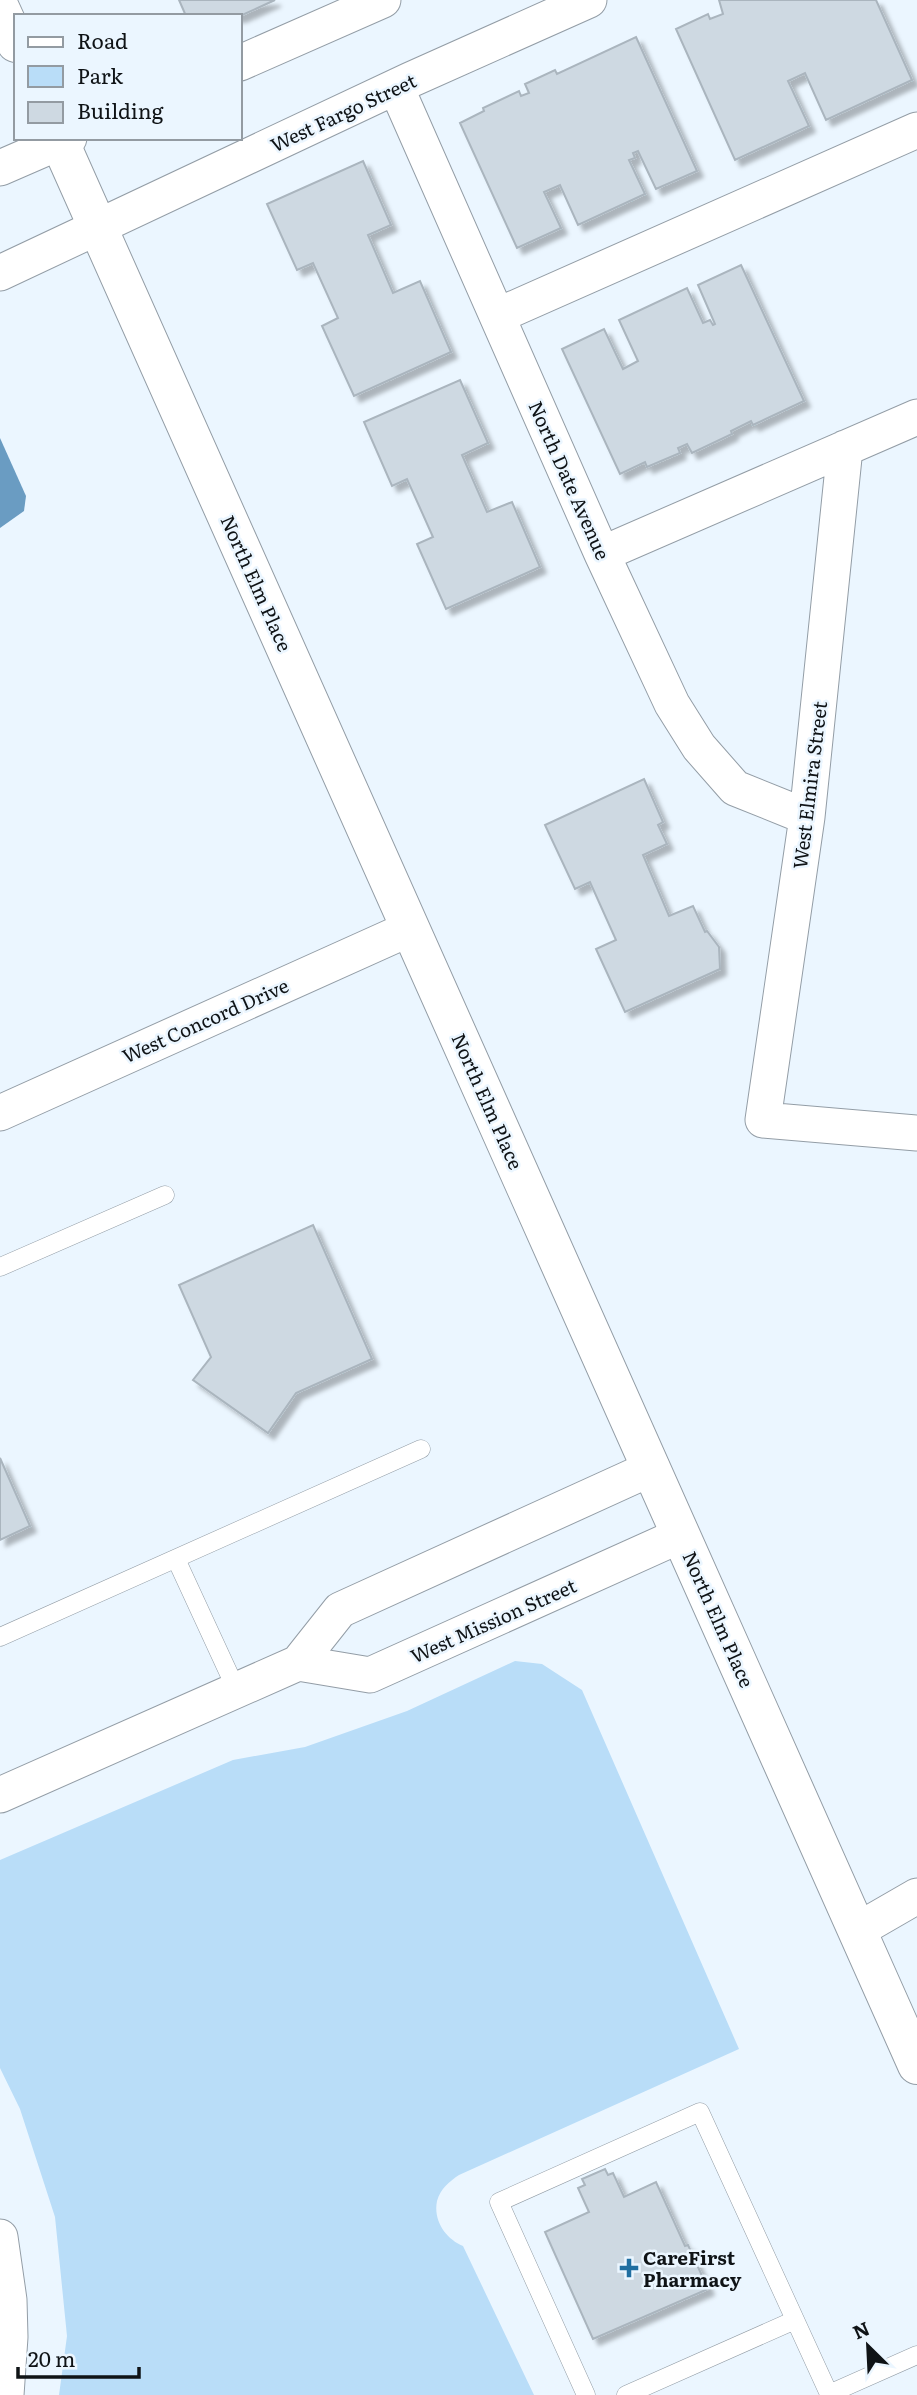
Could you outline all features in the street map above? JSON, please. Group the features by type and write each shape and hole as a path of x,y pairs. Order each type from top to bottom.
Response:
{"main road":[{"path":"0,8 14,39"},
{"name":"North Elm Place","path":"62,140 917,2065"}],"street":[{"path":"242,62 348,7 383,0"},
{"name":"West Fargo Street","path":"98,226 589,0"},
{"name":"North Date Avenue","path":"396,87 602,554 672,704 699,747 735,788 807,817"},
{"path":"497,316 917,130"},
{"path":"0,168 62,140"},
{"path":"0,273 98,226"},
{"path":"602,554 917,417"},
{"name":"West Elmira Street","path":"845,448 807,817 764,1120 917,1133"},
{"name":"West Concord Drive","path":"0,1113 411,928"},
{"path":"0,1795 298,1663 340,1610 652,1468"},
{"name":"West Mission Street","path":"298,1663 370,1675 681,1535"},
{"path":"858,1930 917,1896"},
{"path":"0,2237 9,2300 10,2337 6,2395"}],"lane":[{"path":"0,1268 165,1195"},
{"path":"0,1637 421,1449"},
{"path":"176,1559 236,1689"},
{"path":"586,2395 499,2202 700,2112 829,2394 917,2355"},
{"path":"626,2395 795,2320"}],"green space":[{"path":"515,1661 542,1664 582,1690 739,2049 459,2175 440,2193 436,2208 439,2222 451,2239 463,2246 534,2395 59,2395 67,2336 55,2217 20,2109 0,2068 0,1860 233,1760 305,1747 407,1711"}],"shaded area":[{"path":"0,438 26,496 24,511 0,528"}],"building":[{"path":"179,0 275,0 242,15 185,14"},
{"path":"719,0 876,0 912,80 826,120 805,73 788,81 809,126 735,160 676,29 708,14 710,19 723,14"},
{"path":"636,37 697,171 656,189 638,151 633,153 635,158 629,160 645,194 578,225 560,185 544,192 561,228 517,248 460,123 484,111 483,108 519,91 521,96 529,93 525,84 555,70 557,74"},
{"path":"363,161 391,225 368,235 393,293 420,281 451,352 354,396 322,326 338,318 313,263 297,270 267,204"},
{"path":"741,265 804,401 753,425 751,421 731,431 732,434 692,453 687,444 678,448 680,453 647,467 645,462 620,474 562,349 604,329 623,369 638,361 619,320 687,288 703,323 710,320 713,325 715,324 698,285"},
{"path":"460,380 488,443 462,455 487,512 512,502 540,567 446,609 417,544 433,537 407,479 392,486 364,422"},
{"path":"644,779 663,822 658,825 667,844 643,855 669,916 693,906 705,932 707,931 719,947 720,969 625,1012 596,949 616,940 590,882 575,889 545,825"},
{"path":"313,1225 372,1359 296,1393 268,1433 193,1380 211,1357 179,1285"},
{"path":"0,1458 30,1526 0,1540"},
{"name":"CareFirst Pharmacy","path":"605,2169 608,2175 613,2173 624,2197 656,2182 708,2289 593,2339 545,2232 589,2212 578,2188 585,2185 582,2179"}],"place":[{"name":"CareFirst Pharmacy","path":"629,2268"}]}
